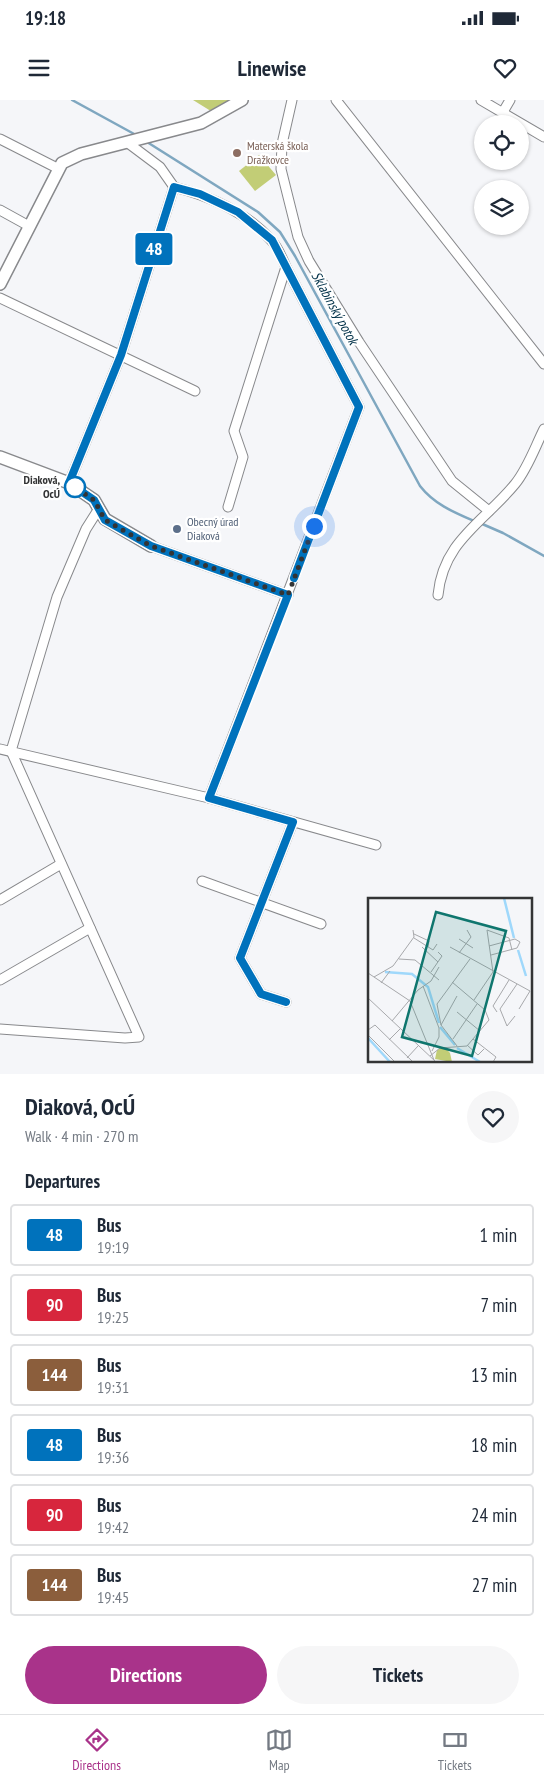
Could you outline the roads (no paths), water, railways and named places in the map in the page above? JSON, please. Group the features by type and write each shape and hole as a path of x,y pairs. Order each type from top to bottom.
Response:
{"street":[{"path":"0,284 62,163 81,154 149,138 201,123 242,100"},
{"path":"292,100 282,144 281,169 298,237 309,261 359,342 452,482 488,513"},
{"path":"336,100 544,364"},
{"path":"481,100 544,136"},
{"path":"503,112 510,100"},
{"path":"0,140 59,169"},
{"path":"130,142 160,166 174,187 200,194 238,212 272,240 359,407 209,798"},
{"path":"69,483 121,355 174,187"},
{"path":"0,210 29,226"},
{"path":"228,507 243,457 234,431 286,267"},
{"path":"0,298 196,392"},
{"path":"438,595 440,576 444,564 452,551 516,482 544,429"},
{"path":"0,457 69,483 94,500 105,520 151,546 288,595"},
{"path":"0,1028 125,1038 139,1037 11,751 58,597 86,529 98,510"},
{"path":"0,749 209,798 376,845"},
{"path":"286,1002 261,994 240,958 293,822"},
{"path":"0,900 61,864"},
{"path":"202,881 321,924"},
{"path":"0,980 90,928"}],"waterway":[{"name":"Sklabinský potok","path":"72,100 136,135"},
{"name":"Sklabinský potok","path":"147,142 258,212 280,232 295,256 420,486 438,503 474,521"},
{"name":"Sklabinský potok","path":"480,523 503,533 544,556"}],"place":[{"name":"Materská škola Dražkovce","path":"237,153"},
{"name":"Diaková, OcÚ","path":"75,487"},
{"name":"Obecný úrad Diaková","path":"177,529"}]}
